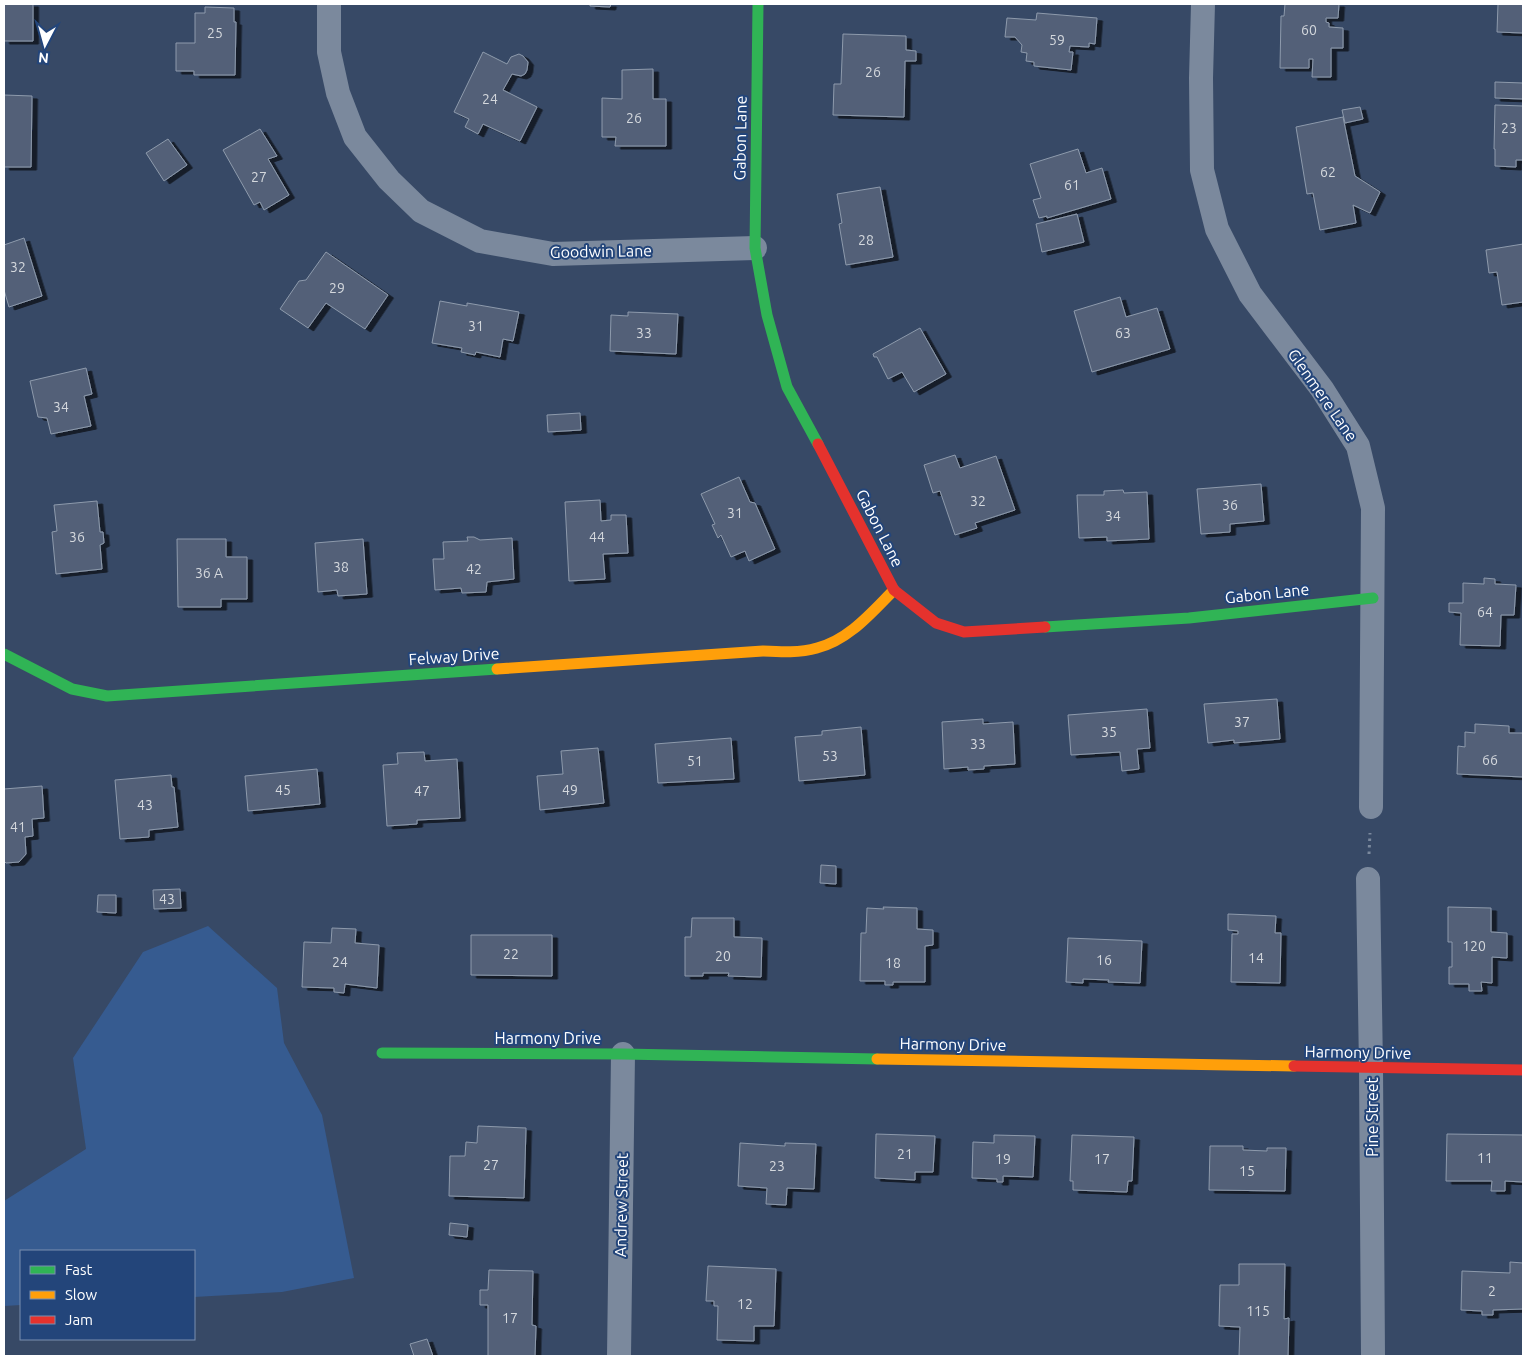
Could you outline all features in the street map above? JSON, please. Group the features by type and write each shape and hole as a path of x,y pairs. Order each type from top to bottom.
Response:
{"street":[{"name":"Goodwin Lane","path":"329,4 328,52 338,93 355,137 389,180 422,211 480,240 553,254 755,248"},
{"name":"Gabon Lane","path":"758,4 755,248 767,315 787,387 836,476 894,590 936,623 964,632 1188,618 1373,598"},
{"name":"Glenmere Lane","path":"1203,4 1201,78 1202,170 1218,229 1250,294 1322,389 1358,446 1374,508 1371,807"},
{"name":"Felway Drive","path":"4,654 72,689 107,696 754,652 794,652 825,646 855,628 894,590"},
{"name":"Pine Street","path":"1368,878 1373,1356"},
{"name":"Harmony Drive","path":"382,1053 623,1054 1523,1070"},
{"name":"Andrew Street","path":"619,1356 623,1054"}],"path":[{"path":"1368,878 1371,807"}],"shaded area":[{"path":"208,926 277,988 284,1043 322,1115 354,1278 282,1292 195,1297 195,1250 20,1250 20,1305 4,1306 4,1201 86,1149 73,1058 143,952"}],"building":[{"path":"4,4 33,4 33,41 4,41"},
{"path":"590,4 611,4 610,7 590,6"},
{"path":"1285,4 1339,4 1338,18 1326,18 1329,27 1343,28 1343,48 1331,48 1331,77 1312,77 1313,59 1309,59 1309,68 1280,68 1281,16 1284,16"},
{"path":"1498,4 1523,4 1523,33 1497,32"},
{"path":"205,7 234,8 234,22 236,22 235,75 194,75 194,71 176,71 176,43 195,43 195,13 205,13"},
{"path":"1037,13 1097,18 1095,44 1089,43 1089,47 1070,46 1069,52 1073,52 1071,70 1034,66 1034,62 1026,61 1027,53 1021,52 1022,45 1015,37 1005,37 1007,18 1036,20"},
{"path":"843,34 906,36 906,50 916,51 916,61 905,61 904,117 833,115 834,84 841,84"},
{"path":"483,52 507,64 511,57 519,54 528,62 525,74 521,76 512,74 503,90 537,107 520,141 483,124 478,134 465,127 469,119 454,112"},
{"path":"653,69 653,99 666,99 666,146 615,146 616,137 602,137 602,98 622,99 622,70"},
{"path":"1495,82 1523,83 1523,99 1495,98"},
{"path":"4,95 32,96 31,167 4,167"},
{"path":"1495,105 1523,106 1523,160 1516,160 1516,167 1495,166"},
{"path":"1360,107 1363,119 1345,123 1342,110"},
{"path":"1343,117 1355,176 1380,192 1370,213 1353,205 1356,223 1320,230 1313,193 1307,194 1296,127"},
{"path":"260,129 277,156 268,159 289,195 264,210 260,202 254,205 223,150"},
{"path":"168,139 187,165 164,181 146,153"},
{"path":"1078,149 1086,173 1102,168 1111,199 1047,218 1047,216 1039,218 1033,200 1041,198 1030,164"},
{"path":"880,187 893,257 846,265 839,224 842,223 837,194"},
{"path":"1077,214 1084,242 1042,252 1036,224"},
{"path":"24,238 42,296 9,307 4,290 4,245"},
{"path":"1523,244 1523,302 1502,305 1497,272 1489,273 1486,250"},
{"path":"326,252 388,295 365,329 326,303 308,328 280,309 299,281 306,280"},
{"path":"1120,297 1126,317 1157,308 1170,349 1092,372 1074,311"},
{"path":"440,301 467,306 467,303 519,312 513,341 503,339 500,357 476,352 475,355 461,352 462,348 432,343"},
{"path":"628,312 678,314 676,354 610,351 611,315 628,316"},
{"path":"920,328 946,374 914,392 902,372 888,379 877,357 874,357 873,354"},
{"path":"86,368 92,394 84,396 91,426 51,434 47,418 38,417 30,381"},
{"path":"580,413 581,430 548,432 547,415"},
{"path":"955,455 960,468 996,456 1015,510 975,523 977,528 955,535 940,491 933,493 924,465"},
{"path":"739,477 750,502 755,503 775,549 749,561 745,551 731,557 721,535 718,538 712,525 715,524 701,494"},
{"path":"1261,484 1264,521 1230,524 1230,532 1201,534 1197,489"},
{"path":"1123,490 1124,493 1147,492 1149,539 1107,541 1107,537 1079,538 1077,495 1104,495 1104,491"},
{"path":"600,500 601,521 611,520 611,515 626,515 628,553 603,554 605,579 569,581 565,502"},
{"path":"97,501 100,532 103,532 104,543 100,545 102,569 56,574 52,532 57,531 54,505"},
{"path":"467,537 474,537 480,540 512,538 514,579 487,582 486,592 462,593 461,588 435,590 433,559 444,559 443,542 468,541"},
{"path":"177,539 226,539 226,557 247,557 247,599 221,599 221,607 178,607"},
{"path":"363,539 367,594 338,596 337,590 318,592 315,543"},
{"path":"1484,578 1495,579 1495,584 1516,585 1514,615 1501,615 1500,646 1460,645 1461,613 1449,612 1449,603 1463,603 1463,583 1484,584"},
{"path":"1277,699 1280,739 1234,743 1234,740 1208,743 1204,704"},
{"path":"1147,709 1150,748 1137,749 1139,769 1122,771 1120,752 1071,755 1068,715"},
{"path":"983,719 983,724 1013,722 1015,764 984,766 984,769 968,770 968,767 944,769 942,722"},
{"path":"1475,724 1509,726 1509,733 1523,733 1523,777 1457,774 1458,746 1465,747 1465,732 1475,733"},
{"path":"861,727 865,775 799,781 795,737 822,735 822,731"},
{"path":"731,738 734,779 658,783 655,744"},
{"path":"598,748 604,803 540,810 537,776 563,774 561,751"},
{"path":"424,752 425,761 457,759 460,818 417,820 417,824 387,826 383,765 398,764 397,753"},
{"path":"317,769 320,804 248,811 245,776"},
{"path":"171,775 178,827 149,830 149,837 120,839 115,780"},
{"path":"42,786 44,818 32,819 33,836 25,837 26,854 19,862 6,863 4,861 4,789"},
{"path":"821,865 836,866 836,884 820,883"},
{"path":"180,889 181,908 154,909 153,890"},
{"path":"98,895 116,895 116,913 97,912"},
{"path":"883,907 917,908 917,929 933,930 933,945 925,946 925,982 893,982 893,985 885,985 885,981 860,981 861,933 866,933 867,908 884,909"},
{"path":"1448,907 1491,908 1491,932 1507,933 1507,958 1492,957 1492,983 1481,982 1482,991 1469,991 1469,984 1449,984 1449,967 1452,967 1452,942 1448,942"},
{"path":"1228,914 1276,916 1275,933 1281,933 1280,983 1231,982 1232,934 1238,934 1238,931 1228,930"},
{"path":"692,918 734,918 734,937 762,938 761,977 728,976 729,973 703,973 703,976 685,976 685,937 691,937"},
{"path":"332,928 356,929 355,943 379,945 377,988 345,984 344,993 334,992 334,988 302,987 304,942 331,943"},
{"path":"471,935 552,935 552,976 471,975"},
{"path":"1068,938 1142,941 1140,983 1083,979 1083,983 1066,982"},
{"path":"478,1126 526,1128 524,1198 449,1196 450,1156 465,1156 466,1142 477,1143"},
{"path":"876,1134 935,1136 933,1172 915,1172 915,1180 875,1178"},
{"path":"1447,1134 1523,1135 1523,1182 1505,1181 1505,1191 1491,1191 1492,1181 1446,1181"},
{"path":"994,1135 1035,1136 1033,1177 1003,1176 1003,1182 997,1182 997,1179 972,1178 973,1142 994,1143"},
{"path":"1072,1135 1134,1137 1132,1181 1128,1181 1127,1192 1073,1190 1073,1181 1070,1181"},
{"path":"740,1143 785,1146 785,1143 816,1144 814,1189 787,1188 786,1205 766,1204 767,1188 738,1186"},
{"path":"1210,1146 1243,1146 1243,1150 1267,1151 1267,1148 1286,1148 1285,1191 1209,1190"},
{"path":"450,1223 468,1225 467,1237 449,1235"},
{"path":"1510,1262 1523,1263 1523,1309 1493,1310 1493,1315 1482,1315 1482,1311 1461,1310 1462,1271 1510,1273"},
{"path":"1239,1264 1285,1264 1284,1319 1289,1318 1288,1356 1239,1356 1240,1327 1219,1326 1220,1285 1239,1285"},
{"path":"708,1266 776,1269 774,1326 754,1326 754,1341 717,1340 718,1306 714,1306 714,1301 706,1301"},
{"path":"489,1270 533,1271 532,1325 536,1326 535,1356 488,1356 488,1305 480,1305 480,1290 488,1290"},
{"path":"427,1339 433,1356 414,1356 410,1344"}],"traffic: fast":[{"path":"758,4 755,248 767,315 787,387 818,444"},
{"path":"1045,627 1189,618 1373,598"},
{"path":"4,654 72,689 107,696 497,669"},
{"path":"382,1053 623,1054 877,1059"}],"traffic: slow":[{"path":"497,669 763,651 790,652 811,650 829,644 850,632 894,590"},
{"path":"877,1059 1294,1066"}],"traffic: jam":[{"path":"818,444 894,590 936,623 964,632 1045,627"},
{"path":"1294,1066 1523,1070"}]}
